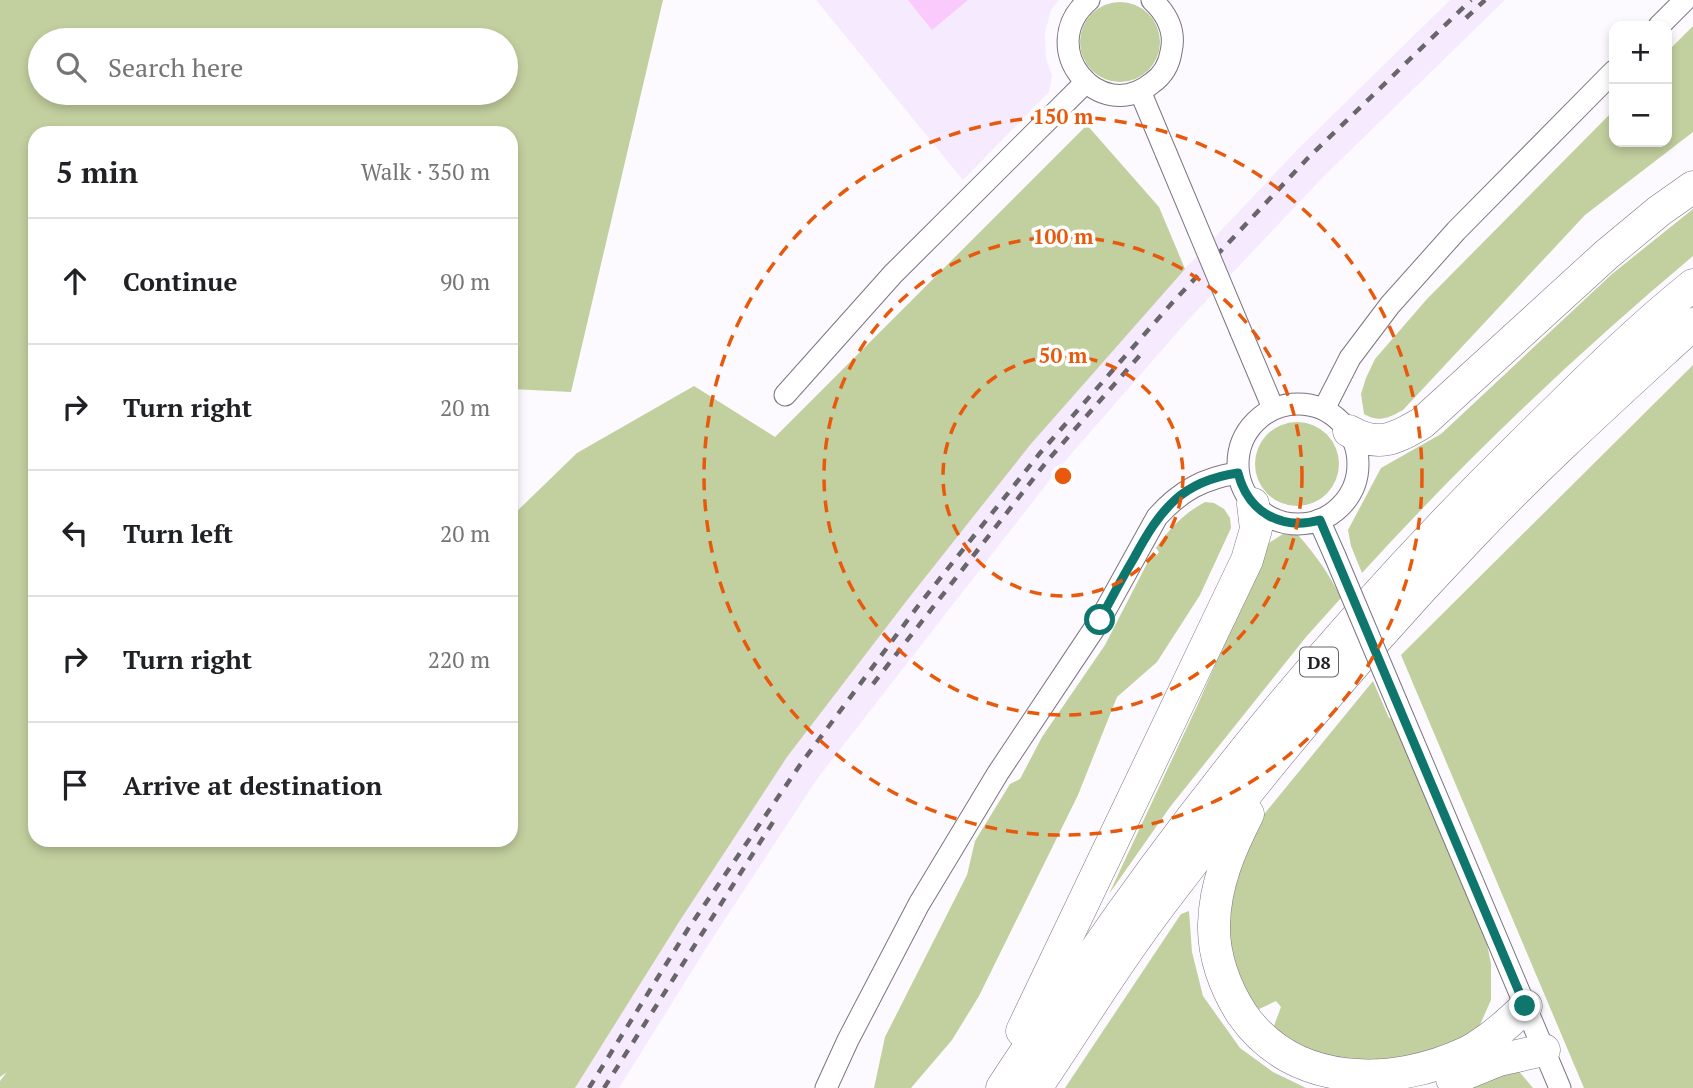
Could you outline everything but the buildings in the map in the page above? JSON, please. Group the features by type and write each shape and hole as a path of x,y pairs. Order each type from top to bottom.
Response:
{"highway":[{"path":"1349,431 1360,438 1377,441 1396,436 1422,423 1606,255 1693,187"},
{"name":"D8","path":"1002,1088 1140,886 1202,802 1334,644 1443,522 1558,409 1693,285"},
{"name":"D8","path":"1036,1088 1166,897 1278,755 1365,653 1471,535 1580,428 1693,324"},
{"path":"996,1088 1247,560 1256,529 1253,504"},
{"path":"1278,755 1228,855 1219,881 1214,925 1216,948 1227,987 1248,1024 1263,1040 1311,1072 1346,1080 1387,1079 1421,1073 1470,1051 1507,1024 1525,1006"},
{"path":"1431,1088 1499,1060 1544,1050"}],"street":[{"path":"1089,0 1073,19 1068,41 1072,64 1086,82 1103,92 1122,95 1150,86 1165,70 1172,49 1171,27 1161,3"},
{"path":"1664,21 1685,0"},
{"path":"1324,409 1350,358 1390,305 1456,231 1609,76"},
{"path":"785,395 893,274 1086,82"},
{"path":"1140,91 1273,408"},
{"path":"1304,403 1324,409 1342,422 1349,431 1357,453 1357,477 1353,488 1339,508 1320,520 1302,524 1284,523 1267,516 1253,504 1243,489 1238,473 1240,447 1245,435 1262,415 1273,408 1304,403"},
{"path":"826,1088 919,904 998,773 1100,620 1157,517 1173,500 1196,484 1238,473"},
{"path":"1320,520 1560,1088"}],"shaded area":[{"path":"816,0 1059,0 1051,10 1045,33 1046,58 1052,76 1049,92 963,180"},
{"path":"1450,0 1505,0 1324,176 1189,319 1059,468 817,779 710,942 619,1088 575,1088 787,757 1030,444 1161,294 1297,150"}],"green space":[{"path":"0,0 663,0 571,392 518,389 518,126 28,126 28,847 518,847 518,510 577,453 694,386 775,437 1087,125 1159,207 1185,269 1030,445 787,757 575,1088 0,1088 0,1081 7,1072 0,1077"},
{"path":"1112,2 1128,2 1142,8 1154,20 1160,34 1160,50 1154,64 1142,76 1128,82 1112,82 1098,76 1086,64 1080,50 1080,34 1086,20 1098,8"},
{"path":"1693,26 1693,132 1585,215 1403,410 1384,418 1364,414 1361,394 1375,359 1427,299 1609,115 1609,147 1672,147 1672,47"},
{"path":"1693,209 1693,256 1606,331 1522,409 1362,573 1351,546 1348,530 1381,468 1441,434 1612,274"},
{"path":"1693,365 1693,1088 1584,1088 1401,655"},
{"path":"1289,422 1305,422 1321,429 1332,440 1339,456 1336,480 1327,494 1305,506 1289,506 1273,499 1262,488 1255,472 1255,456 1262,440 1273,429"},
{"path":"1205,502 1214,503 1224,509 1230,518 1231,528 1200,595 1157,662 1117,697 1078,795 979,996 952,1040 911,1088 874,1088 885,1037 967,875 975,841 1010,784 1020,779 1042,737 1105,645 1153,552 1157,555 1159,552 1156,548 1172,528 1190,511"},
{"path":"1283,534 1298,535 1322,565 1341,598 1306,637 1170,807 1109,894 1198,704 1269,543"},
{"path":"1373,681 1389,718 1393,719 1485,934 1491,964 1491,1000 1479,1027 1430,1060 1319,1065 1271,1034 1281,1007 1276,1001 1257,1010 1238,988 1226,919 1232,878 1261,818"},
{"path":"1189,911 1192,952 1203,996 1240,1048 1273,1072 1306,1088 1065,1088 1181,914"},
{"path":"1517,1069 1533,1088 1473,1088"}],"railway":[{"path":"589,1088 688,929 800,765 918,606 1040,453 1172,303 1307,159 1471,0"},
{"path":"1466,18 1485,0"},
{"path":"873,684 1048,460 1140,355"},
{"path":"604,1088 773,822"}],"route":[{"path":"1100,620 1157,517 1178,496 1196,484 1238,473 1248,497 1267,516 1293,524 1320,520 1525,1006"}]}
